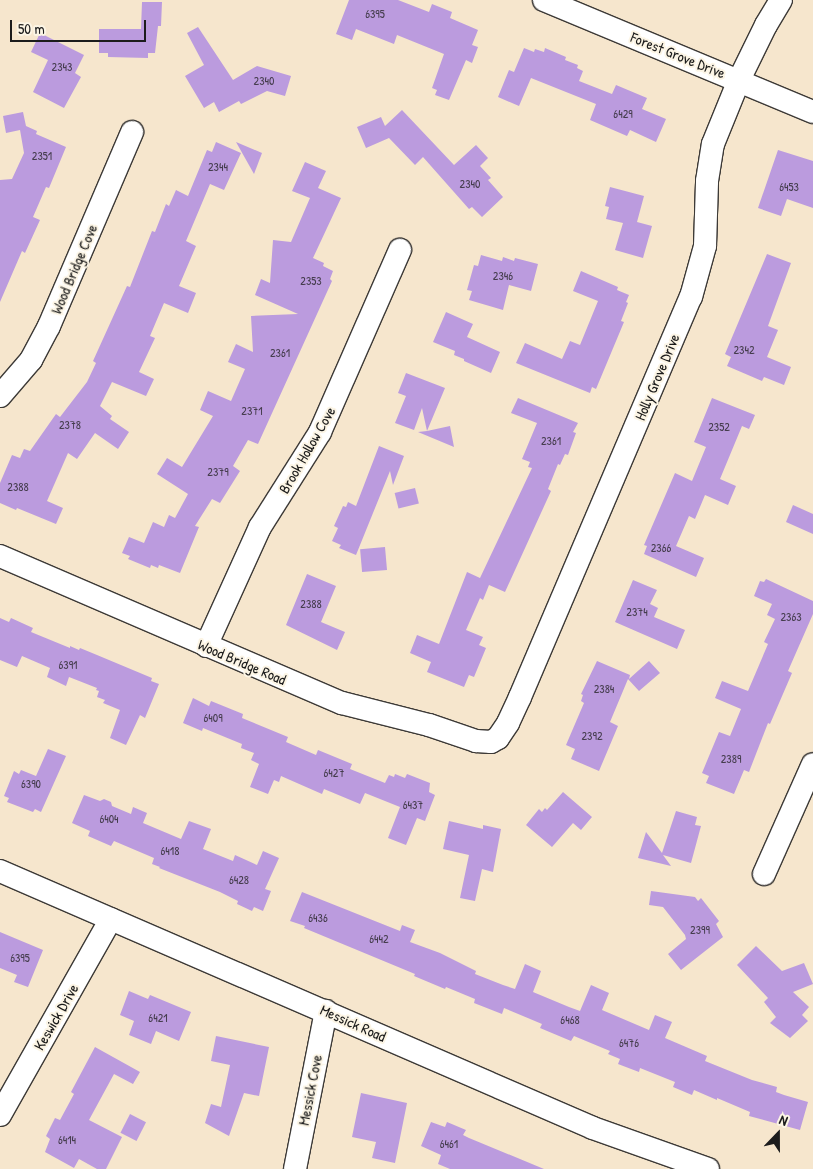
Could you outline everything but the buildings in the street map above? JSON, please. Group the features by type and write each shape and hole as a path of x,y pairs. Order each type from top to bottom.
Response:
{"street":[{"name":"Forest Grove Drive","path":"544,0 813,112"},
{"name":"Holly Grove Drive","path":"492,742 498,738 508,724 691,297 704,246 709,162 719,126 766,25 781,0"},
{"name":"Wood Bridge Cove","path":"0,396 31,360 49,326 132,132"},
{"name":"Brook Hollow Cove","path":"206,646 260,527 324,425 400,250"},
{"name":"Wood Bridge Road","path":"0,556 342,704 421,723 476,741 492,742"},
{"path":"764,874 813,764"},
{"name":"Messick Road","path":"0,871 593,1128 708,1169"},
{"name":"Keswick Drive","path":"0,1115 111,919"},
{"name":"Messick Cove","path":"295,1169 326,1011"}]}
